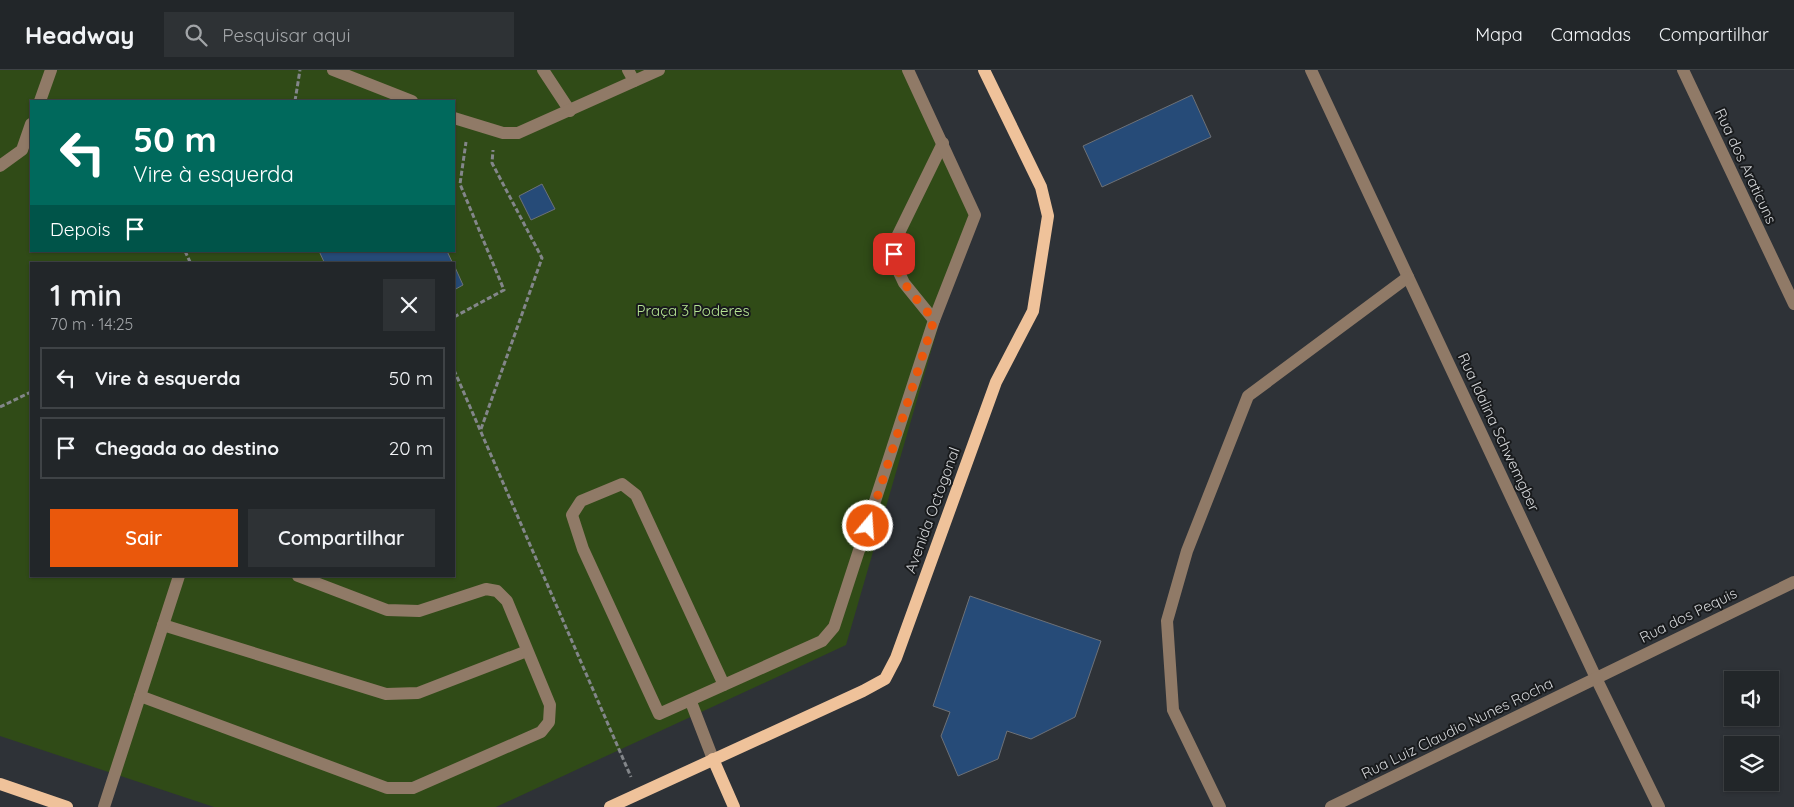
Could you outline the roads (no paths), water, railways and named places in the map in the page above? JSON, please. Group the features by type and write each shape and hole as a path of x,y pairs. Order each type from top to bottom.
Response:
{"main road":[{"name":"Avenida Octogonal","path":"610,807 863,691 885,679 896,658 996,382 1033,311 1048,216 1041,187 984,70"},
{"path":"713,759 734,807"},
{"path":"0,784 67,807"}],"street":[{"path":"40,100 51,70"},
{"path":"333,70 409,100"},
{"path":"543,70 570,111"},
{"path":"455,118 503,133 518,133 570,111 631,75 659,70"},
{"path":"724,685 636,495 622,484 581,501 572,515 583,549 659,714 691,702 822,641 834,627 934,320 975,215 908,70"},
{"name":"Rua Idalina Schwemgber","path":"1311,70 1596,678 1659,807"},
{"name":"Rua dos Araticuns","path":"1682,70 1790,285 1794,304"},
{"path":"0,166 22,150 30,127"},
{"path":"934,320 904,283 895,264 894,243 943,143"},
{"path":"1220,807 1173,710 1168,621 1187,551 1248,396 1408,277"},
{"path":"104,807 179,577"},
{"path":"140,696 387,788 413,788 541,732 549,722 550,704 507,601 497,591 486,589 419,612 387,610 301,577"},
{"name":"Rua dos Pequis","path":"1596,678 1794,582"},
{"path":"163,626 386,694 418,694 527,651"},
{"name":"Rua Luiz Claudio Nunes Rocha","path":"1331,807 1596,678"},
{"path":"691,702 713,759"}],"park label":[{"name":"Praça 3 Poderes","path":"693,310"}]}
